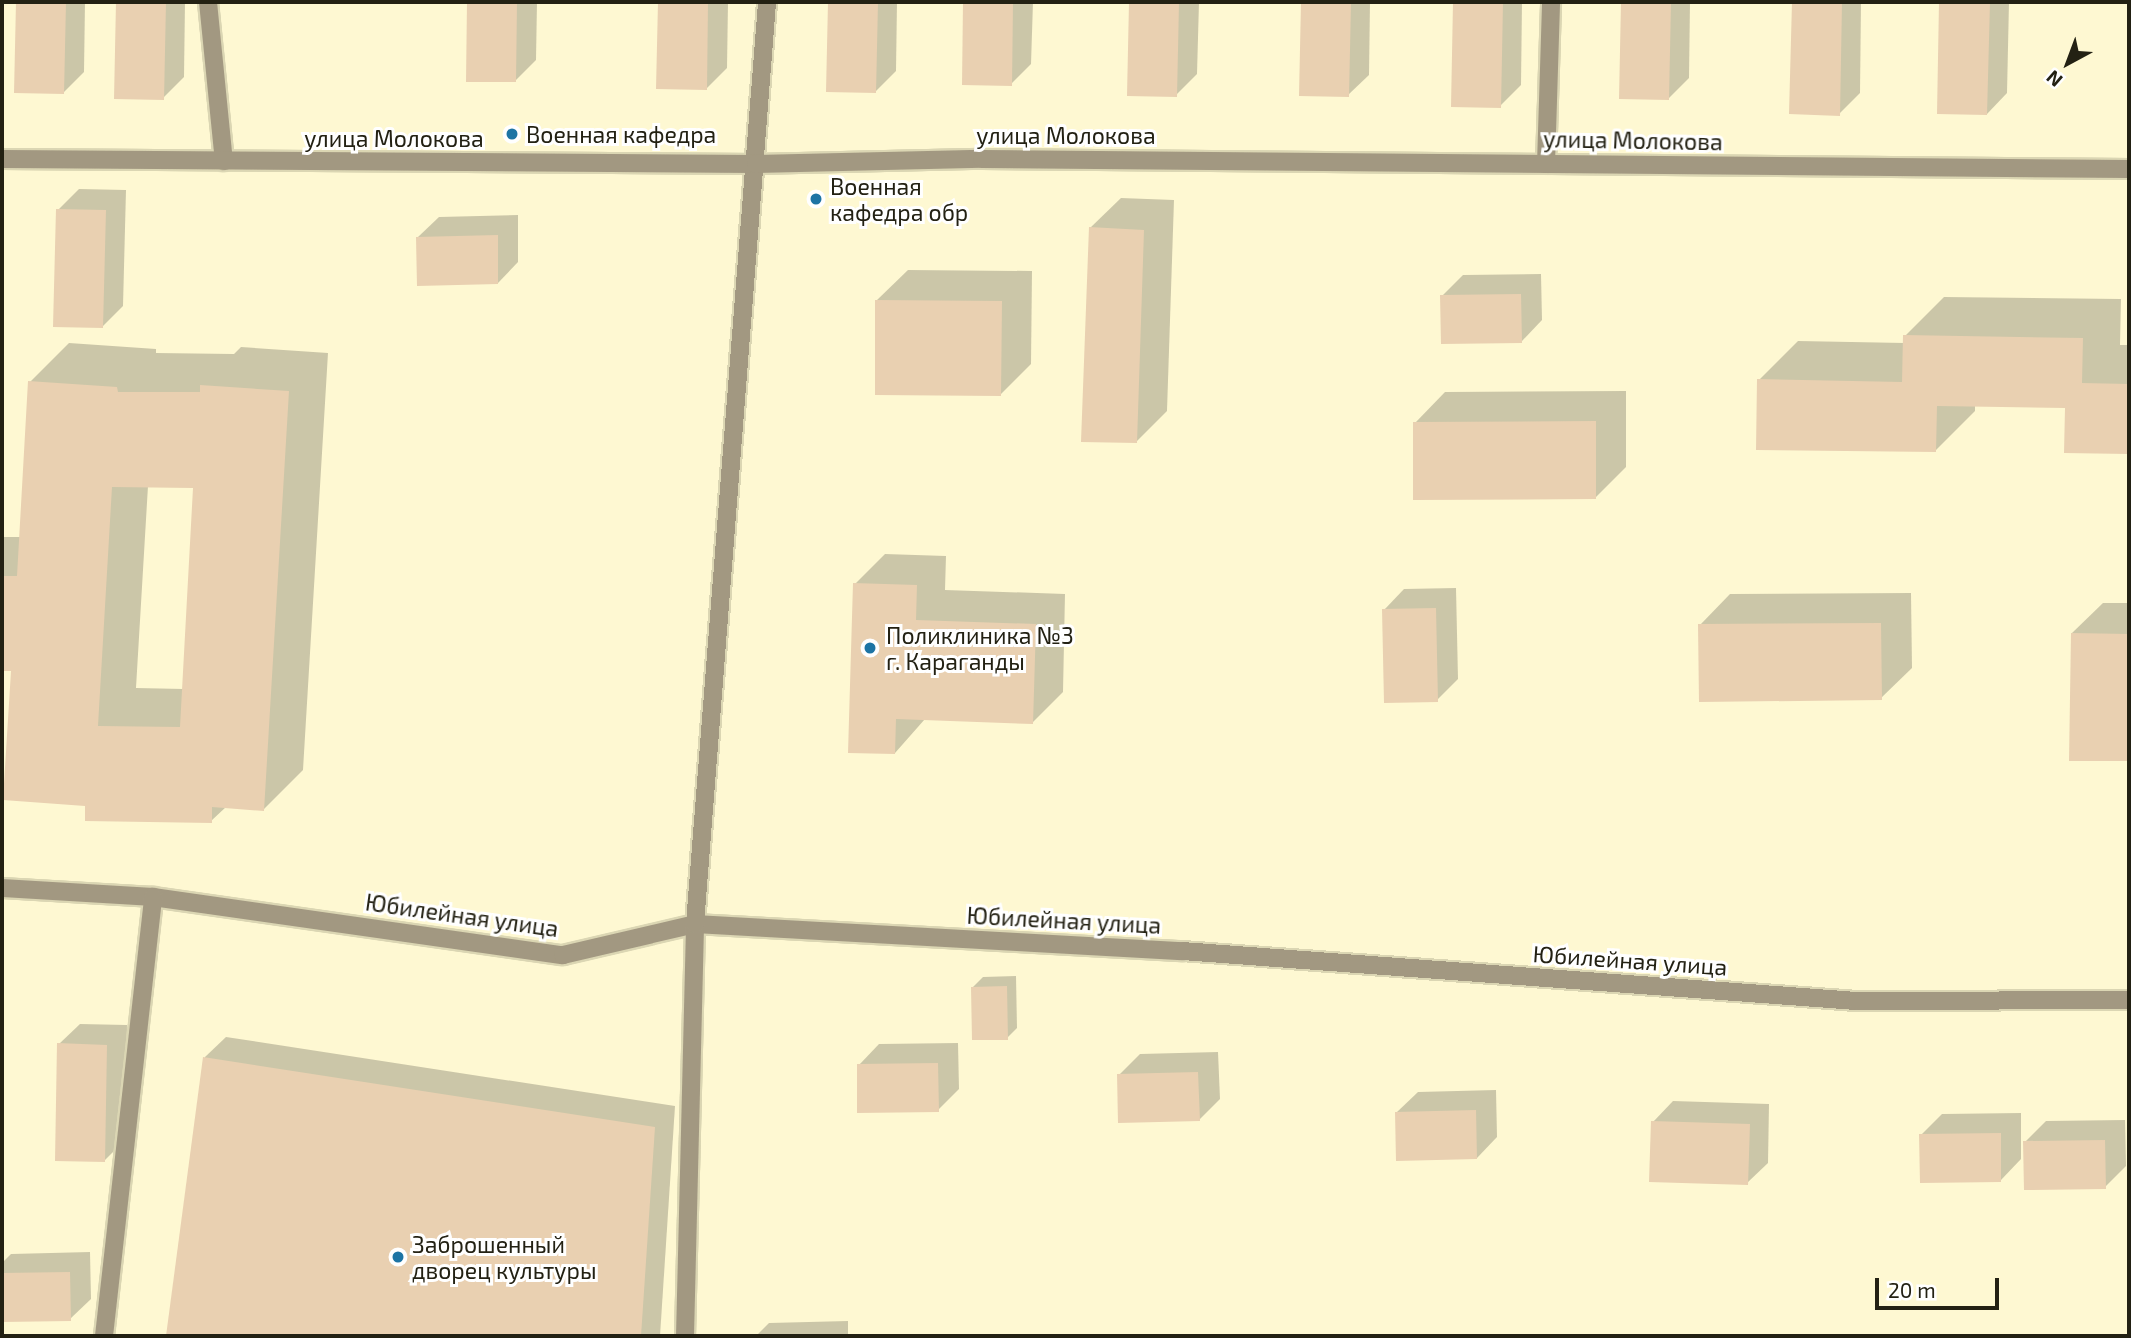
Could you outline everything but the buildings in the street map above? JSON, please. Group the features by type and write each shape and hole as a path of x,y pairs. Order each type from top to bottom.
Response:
{"street":[{"path":"208,2 224,161"},
{"path":"685,1336 695,923 768,2"},
{"path":"1546,164 1551,2"},
{"name":"улица Молокова","path":"2,159 756,164 982,159 2129,169"},
{"name":"Юбилейная улица","path":"2,888 153,897 563,955 695,923 1182,951 1856,1001 2129,1000"},
{"path":"104,1336 153,897"}],"place":[{"name":"Военная кафедра","path":"512,134"},
{"name":"Военная кафедра обр","path":"816,199"},
{"name":"Поликлиника №3 г. Караганды","path":"870,648"},
{"name":"Заброшенный дворец культуры","path":"398,1257"}]}
